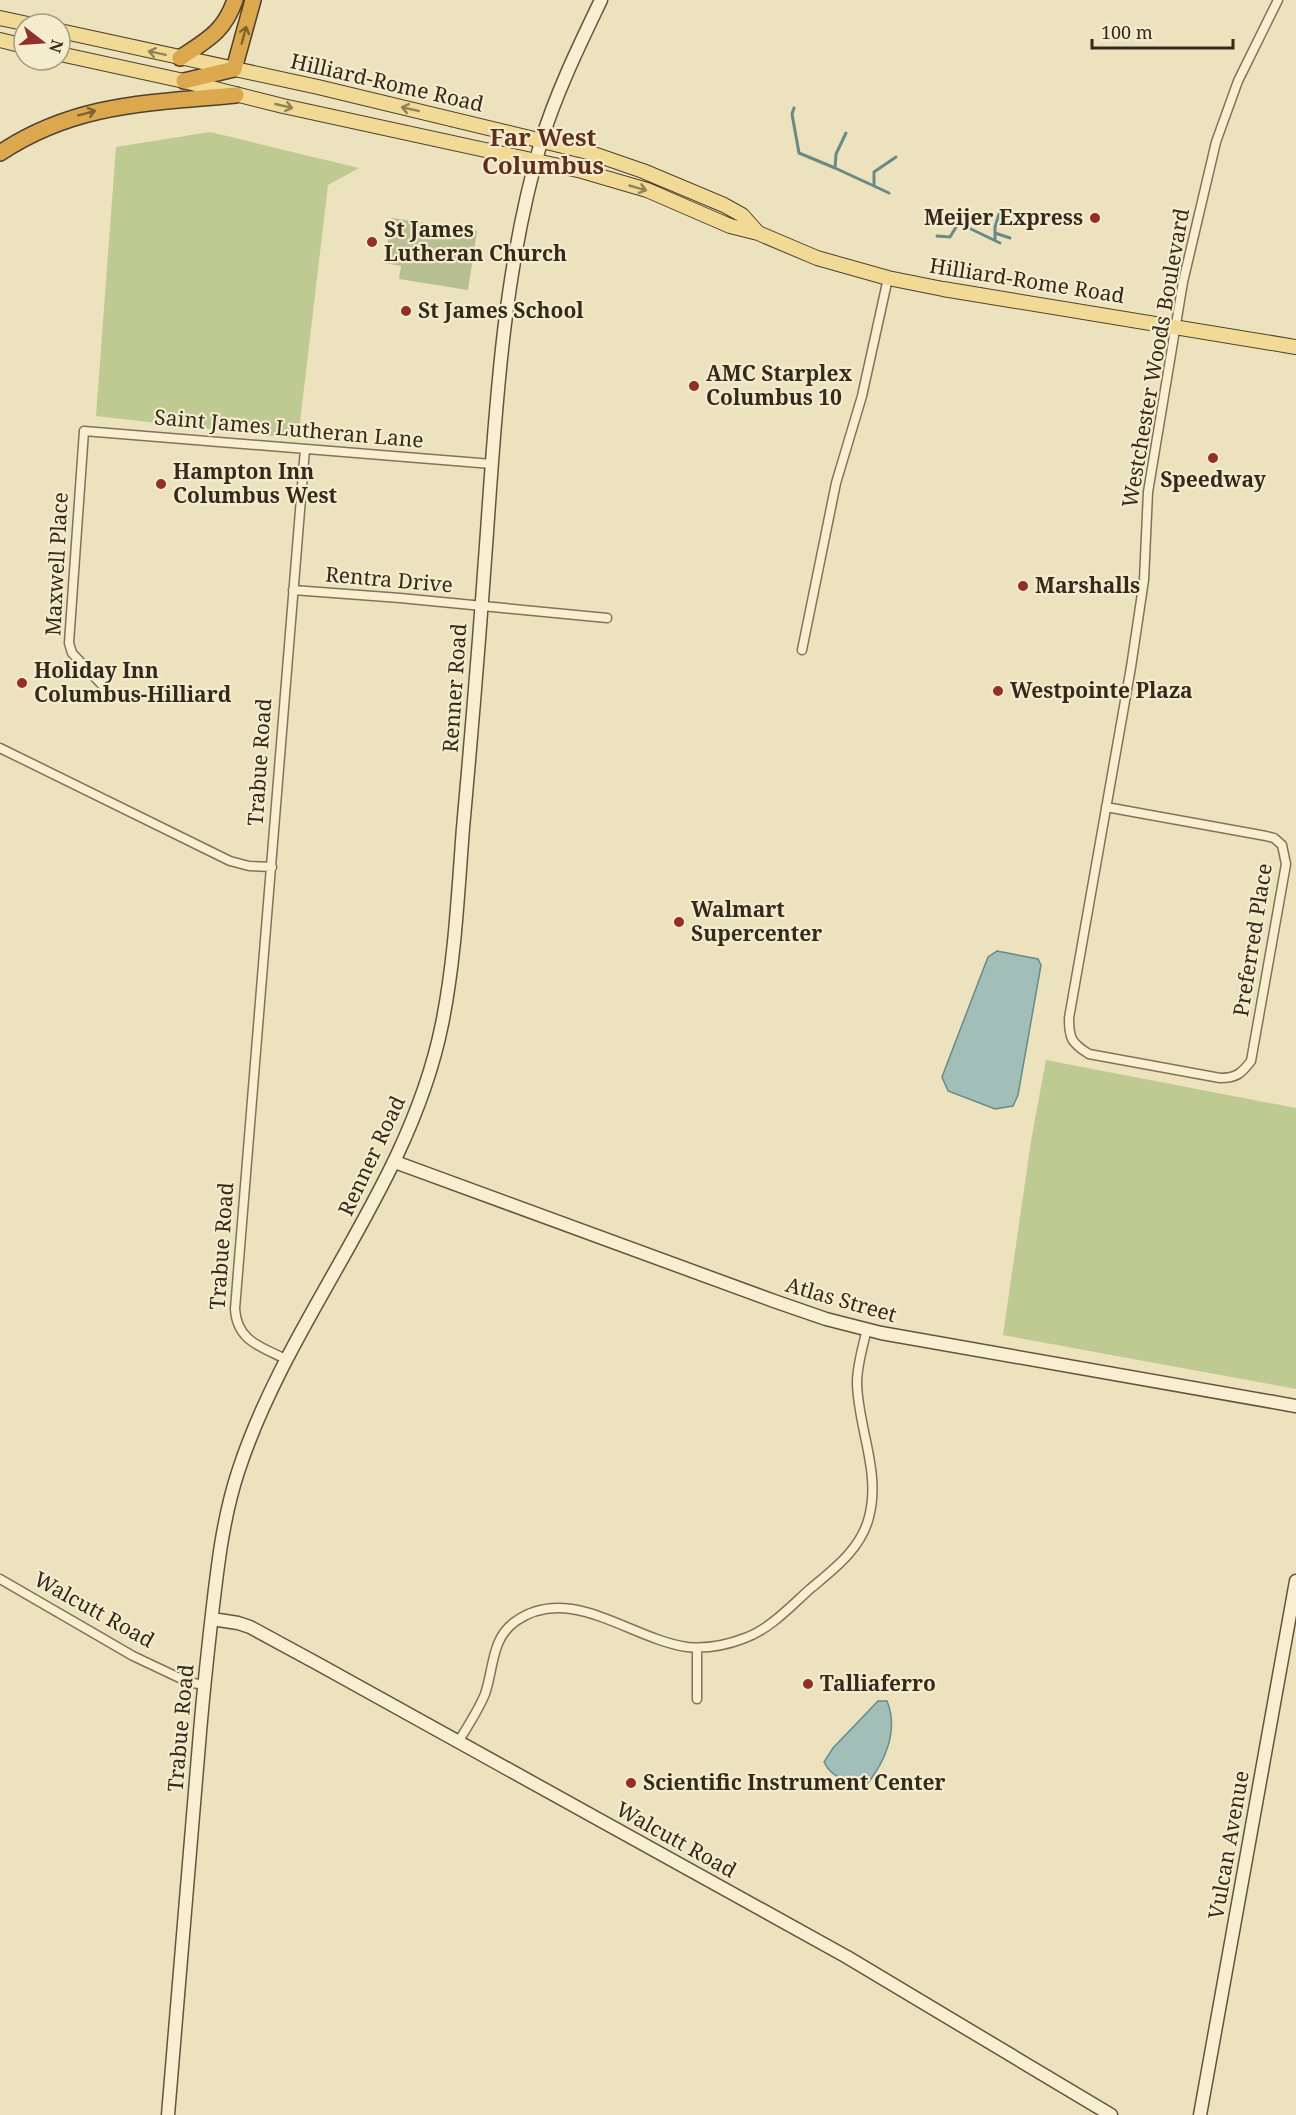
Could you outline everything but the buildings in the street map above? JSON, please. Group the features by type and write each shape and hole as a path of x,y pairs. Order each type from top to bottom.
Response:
{"highway":[{"path":"180,58 221,29 235,0"},
{"path":"184,81 234,69 253,0"},
{"path":"0,153 32,134 87,113 126,105 236,95"}],"main road":[{"name":"Hilliard-Rome Road","path":"72,34 318,87 588,152 700,194 742,215 758,233"},
{"name":"Hilliard-Rome Road","path":"72,57 582,171 647,190 730,226 758,233 817,258 888,278 1296,347"}],"street":[{"name":"Renner Road","path":"286,1359 395,1162 417,1108 435,1055 443,1022 451,964 472,738 492,464 506,312 542,141 601,0"},
{"name":"Westchester Woods Boulevard","path":"1106,807 1142,600 1148,492 1190,252 1216,142 1238,81 1278,0"},
{"path":"802,650 838,475 862,396 888,278"},
{"name":"Saint James Lutheran Lane","path":"84,431 492,464"},
{"name":"Maxwell Place","path":"84,431 69,643 72,653 104,687"},
{"name":"Trabue Road","path":"168,2115 204,1685 217,1562 228,1504 254,1424 286,1359 247,1338 236,1320 235,1309 305,449"},
{"name":"Rentra Drive","path":"293,590 607,618"},
{"path":"0,748 230,861 249,866 272,867"},
{"name":"Preferred Place","path":"1106,807 1266,836 1274,838 1282,845 1286,864 1270,959 1251,1061 1242,1074 1233,1078 1220,1078 1105,1058 1089,1054 1075,1046 1069,1033 1069,1018 1106,807"},
{"name":"Atlas Street","path":"395,1162 826,1319 881,1333 1296,1406"},
{"path":"458,1742 484,1694 497,1642 513,1623 532,1612 552,1606 572,1609 674,1644 697,1648 715,1647 748,1638 770,1624 846,1558 860,1540 869,1519 874,1497 857,1383 867,1329"},
{"name":"Walcutt Road","path":"0,1579 133,1656 188,1682 204,1685"},
{"name":"Vulcan Avenue","path":"1200,2115 1296,1581"},
{"name":"Walcutt Road","path":"212,1619 238,1623 250,1628 458,1742 847,1957 1111,2115"},
{"path":"697,1648 697,1699"}],"green space":[{"path":"210,132 359,168 328,185 298,439 96,416 116,147"},
{"path":"392,218 477,231 468,290 399,279 401,266 384,263"},
{"path":"1046,1060 1296,1108 1296,1389 1003,1335 1031,1141"}],"water":[{"path":"997,951 1038,959 1041,965 1018,1095 1013,1106 995,1109 948,1091 942,1077 988,957"},
{"path":"878,1701 887,1701 891,1723 888,1746 879,1767 866,1785 853,1783 836,1776 824,1762 833,1748"}],"waterway":[{"path":"794,108 792,114 799,153 835,168"},
{"path":"846,133 836,154 835,168 874,186"},
{"path":"889,193 874,186 874,172 896,157"},
{"path":"995,240 995,227 999,214"},
{"path":"946,217 1000,243"},
{"path":"937,236 950,237 958,224"},
{"path":"995,233 1010,238"}],"place":[{"name":"Meijer Express","path":"1095,218"},
{"name":"St James Lutheran Church","path":"372,242"},
{"name":"St James School","path":"406,311"},
{"name":"AMC Starplex Columbus 10","path":"694,386"},
{"name":"Speedway","path":"1213,458"},
{"name":"Hampton Inn Columbus West","path":"161,484"},
{"name":"Marshalls","path":"1023,586"},
{"name":"Holiday Inn Columbus-Hilliard","path":"22,683"},
{"name":"Westpointe Plaza","path":"998,691"},
{"name":"Walmart Supercenter","path":"679,922"},
{"name":"Talliaferro","path":"808,1684"},
{"name":"Scientific Instrument Center","path":"631,1783"}],"district":[{"name":"Far West Columbus","path":"543,152"}]}
